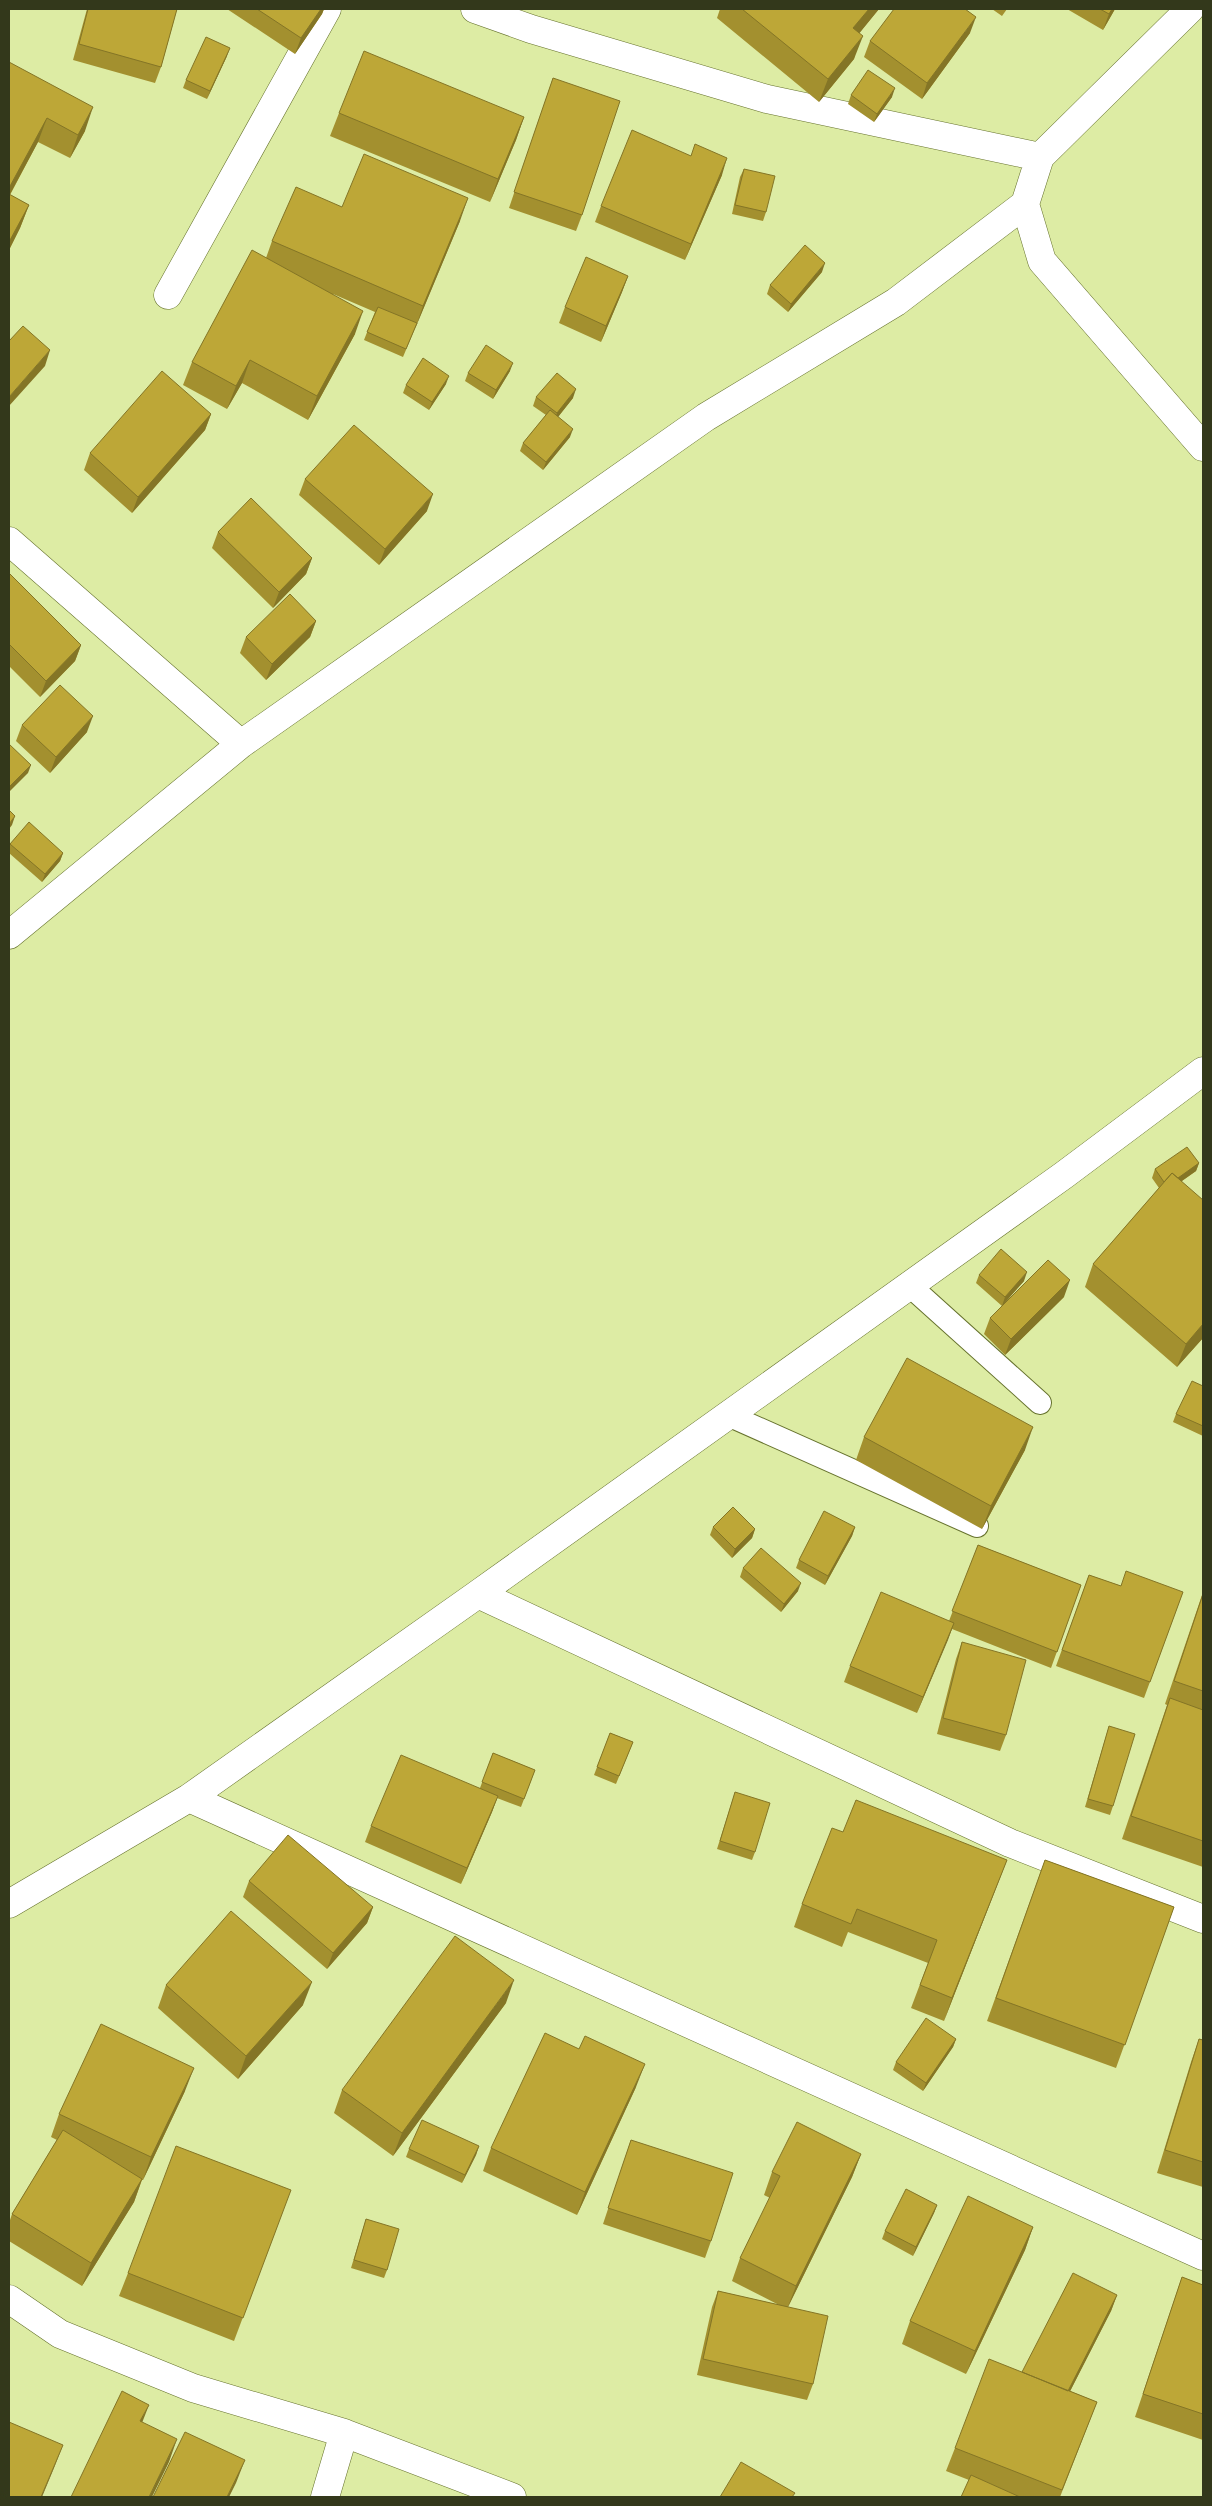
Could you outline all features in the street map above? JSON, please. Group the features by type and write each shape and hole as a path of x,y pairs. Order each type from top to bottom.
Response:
{"street":[{"path":"168,295 327,9"},
{"path":"475,9 531,29 768,100 1040,156"},
{"path":"1190,9 1040,156 1025,204 1042,262 1203,447"},
{"path":"9,935 241,744 706,416 896,302 1025,204"},
{"path":"9,541 241,744"},
{"path":"9,1904 189,1798 1064,1175 1203,1071"},
{"path":"478,1594 1010,1843 1203,1919"},
{"path":"189,1798 1203,2256"},
{"path":"9,2299 60,2334 184,2385 344,2433 512,2497"},
{"path":"325,2497 344,2433"}],"lane":[{"path":"909,1285 1040,1404"},
{"path":"728,1415 977,1526"}],"building":[{"path":"88,9 177,9 161,67 79,44"},
{"path":"257,9 321,9 301,38"},
{"path":"742,9 869,9 853,28 863,36 828,79"},
{"path":"894,9 965,9 976,17 927,83 870,41"},
{"path":"1100,9 1112,9 1109,14"},
{"path":"206,37 230,48 210,91 186,80"},
{"path":"364,51 524,117 498,179 339,113"},
{"path":"9,62 93,107 78,135 47,118 9,188"},
{"path":"868,70 895,88 877,114 851,95"},
{"path":"553,78 620,101 582,215 514,192"},
{"path":"632,130 691,156 695,144 727,158 691,244 601,206"},
{"path":"364,154 468,198 423,306 272,241 296,187 342,207"},
{"path":"744,169 775,176 766,212 735,205"},
{"path":"9,194 29,205 9,242"},
{"path":"805,245 825,263 791,304 770,285"},
{"path":"252,250 363,311 317,396 250,360 236,386 192,362"},
{"path":"586,257 628,276 606,326 565,307"},
{"path":"378,307 417,323 406,349 367,332"},
{"path":"23,326 50,350 9,397 9,341"},
{"path":"486,345 513,363 496,390 468,373"},
{"path":"423,358 449,376 432,402 406,385"},
{"path":"162,371 211,414 138,497 90,453"},
{"path":"557,373 576,389 557,413 536,397"},
{"path":"550,410 573,429 546,462 523,443"},
{"path":"354,425 433,494 385,549 305,479"},
{"path":"251,498 312,558 279,592 218,532"},
{"path":"9,573 81,645 46,681 9,644"},
{"path":"290,594 316,621 272,664 246,637"},
{"path":"60,685 93,716 56,757 22,725"},
{"path":"9,744 31,765 9,787"},
{"path":"9,810 15,816 9,824"},
{"path":"29,822 63,853 45,874 10,844"},
{"path":"1187,1147 1199,1163 1178,1178 1172,1173 1164,1182 1155,1169"},
{"path":"1172,1173 1203,1200 1203,1324 1186,1344 1093,1264"},
{"path":"1001,1249 1027,1272 1005,1297 979,1275"},
{"path":"1048,1260 1070,1280 1011,1339 990,1318"},
{"path":"907,1358 1033,1427 991,1506 864,1437"},
{"path":"1192,1381 1203,1386 1203,1426 1176,1414"},
{"path":"733,1507 755,1529 735,1549 713,1527"},
{"path":"824,1511 855,1527 828,1576 799,1560"},
{"path":"978,1545 1081,1585 1057,1652 952,1611"},
{"path":"761,1548 801,1583 784,1604 743,1568"},
{"path":"1126,1571 1183,1592 1150,1682 1062,1650 1089,1575 1121,1586"},
{"path":"881,1592 954,1623 923,1697 850,1666"},
{"path":"1203,1594 1203,1691 1174,1681"},
{"path":"962,1642 1026,1660 1006,1735 943,1718"},
{"path":"1170,1698 1203,1710 1203,1841 1131,1816"},
{"path":"1109,1726 1135,1734 1113,1806 1088,1799"},
{"path":"610,1733 633,1742 619,1776 597,1767"},
{"path":"493,1753 535,1770 524,1799 482,1782"},
{"path":"401,1755 498,1796 467,1868 371,1826"},
{"path":"735,1792 770,1803 755,1852 720,1841"},
{"path":"856,1800 1007,1860 952,1998 920,1985 937,1940 857,1909 851,1924 802,1904 832,1828 843,1832"},
{"path":"288,1835 373,1907 333,1953 249,1881"},
{"path":"1045,1860 1174,1907 1125,2045 996,1998"},
{"path":"231,1911 312,1982 246,2056 166,1985"},
{"path":"455,1936 514,1980 402,2133 342,2090"},
{"path":"926,2018 956,2039 926,2083 896,2062"},
{"path":"101,2024 194,2068 151,2157 59,2114"},
{"path":"545,2033 579,2049 585,2036 645,2064 585,2192 491,2148"},
{"path":"1199,2039 1203,2040 1203,2162 1165,2150"},
{"path":"422,2120 479,2146 465,2175 409,2149"},
{"path":"797,2122 861,2154 796,2286 740,2258 780,2176 772,2172"},
{"path":"63,2130 142,2179 91,2263 12,2214"},
{"path":"631,2140 733,2173 711,2241 608,2208"},
{"path":"176,2146 291,2190 243,2318 128,2273"},
{"path":"906,2189 937,2205 916,2247 885,2231"},
{"path":"968,2196 1033,2227 975,2351 910,2321"},
{"path":"366,2219 399,2229 387,2270 354,2260"},
{"path":"1073,2273 1117,2295 1068,2391 1022,2372"},
{"path":"1182,2277 1203,2285 1203,2414 1143,2394"},
{"path":"718,2291 828,2316 813,2384 703,2359"},
{"path":"989,2359 1097,2402 1062,2490 955,2448"},
{"path":"122,2391 149,2405 140,2421 177,2439 149,2497 71,2497"},
{"path":"9,2422 63,2445 41,2497 9,2497"},
{"path":"185,2432 245,2460 227,2497 153,2497"},
{"path":"741,2462 795,2493 792,2497 720,2497"},
{"path":"971,2475 1020,2497 961,2497"}]}
